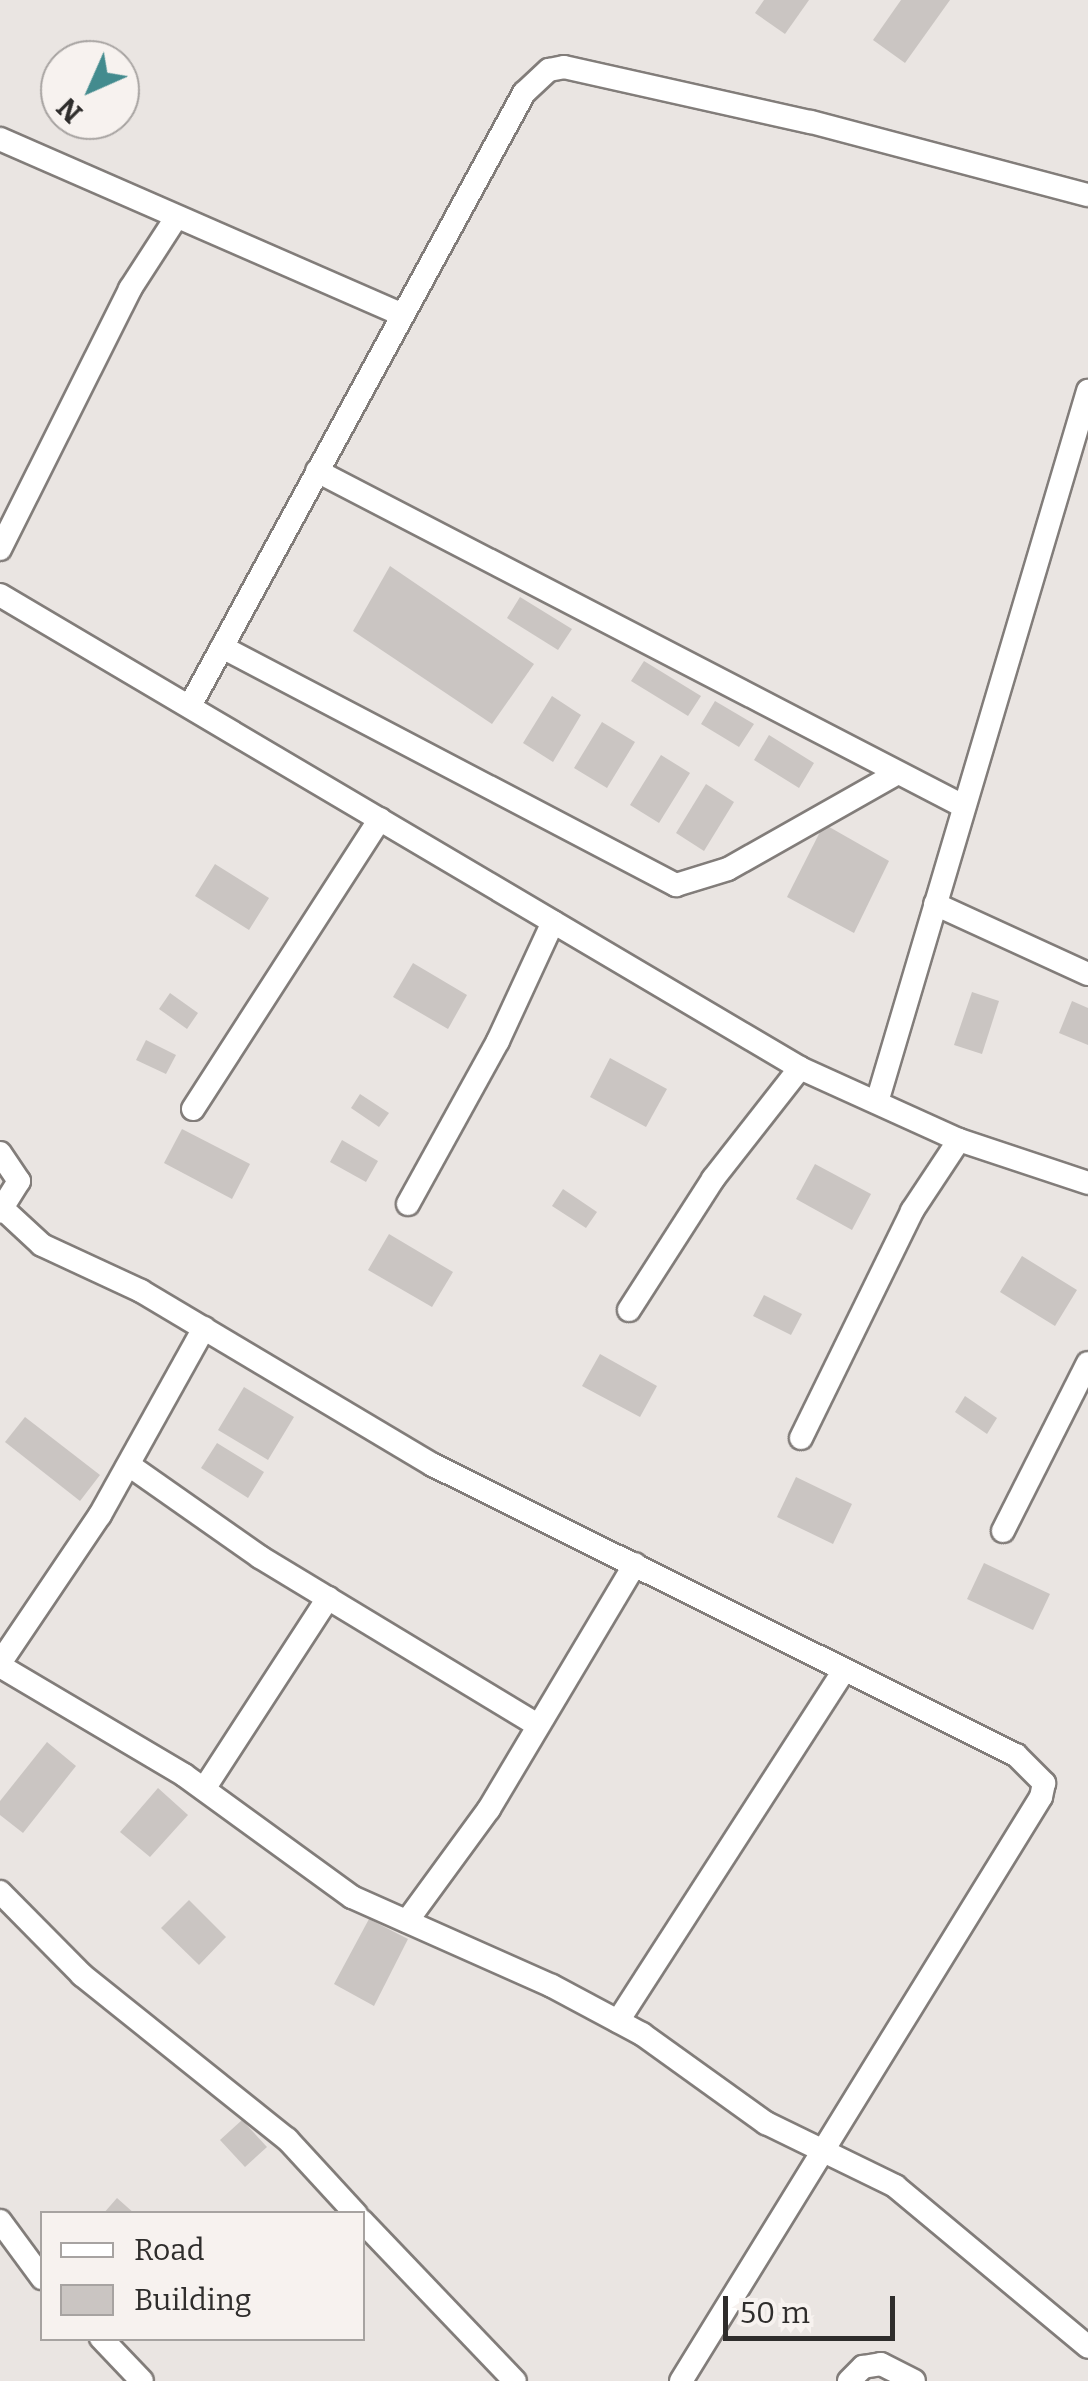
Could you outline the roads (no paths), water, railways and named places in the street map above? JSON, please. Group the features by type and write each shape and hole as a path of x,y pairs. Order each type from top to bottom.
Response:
{"street":[{"path":"191,704 524,93 549,70 564,67 812,122 1088,195"},
{"path":"0,140 402,315"},
{"path":"0,549 130,289 176,218"},
{"path":"877,1102 1088,391"},
{"path":"317,472 963,806"},
{"path":"0,595 191,704 800,1068 959,1140 1088,1184"},
{"path":"222,647 676,886 728,869 896,774"},
{"path":"193,1109 380,819"},
{"path":"935,904 1088,974"},
{"path":"408,1204 498,1040 553,922"},
{"path":"629,1310 713,1180 800,1068"},
{"path":"801,1438 912,1210 959,1140"},
{"path":"0,1153 19,1181 1,1210 42,1246 204,1328 433,1465 1016,1755 1044,1783 1041,1798 681,2381"},
{"path":"204,1328 129,1465 0,1664 204,1790 352,1897 618,2021 822,2154 895,2186 1088,2347"},
{"path":"1003,1531 1088,1363"},
{"path":"129,1465 328,1598 536,1724"},
{"path":"406,1921 489,1809 634,1564"},
{"path":"204,1790 328,1598"},
{"path":"618,2021 844,1672"},
{"path":"0,1892 82,1975 287,2139 353,2211"},
{"path":"0,2221 40,2275"},
{"path":"365,2224 515,2381"},
{"path":"104,2341 142,2381"},
{"path":"849,2381 863,2367 881,2364 914,2381"}]}
